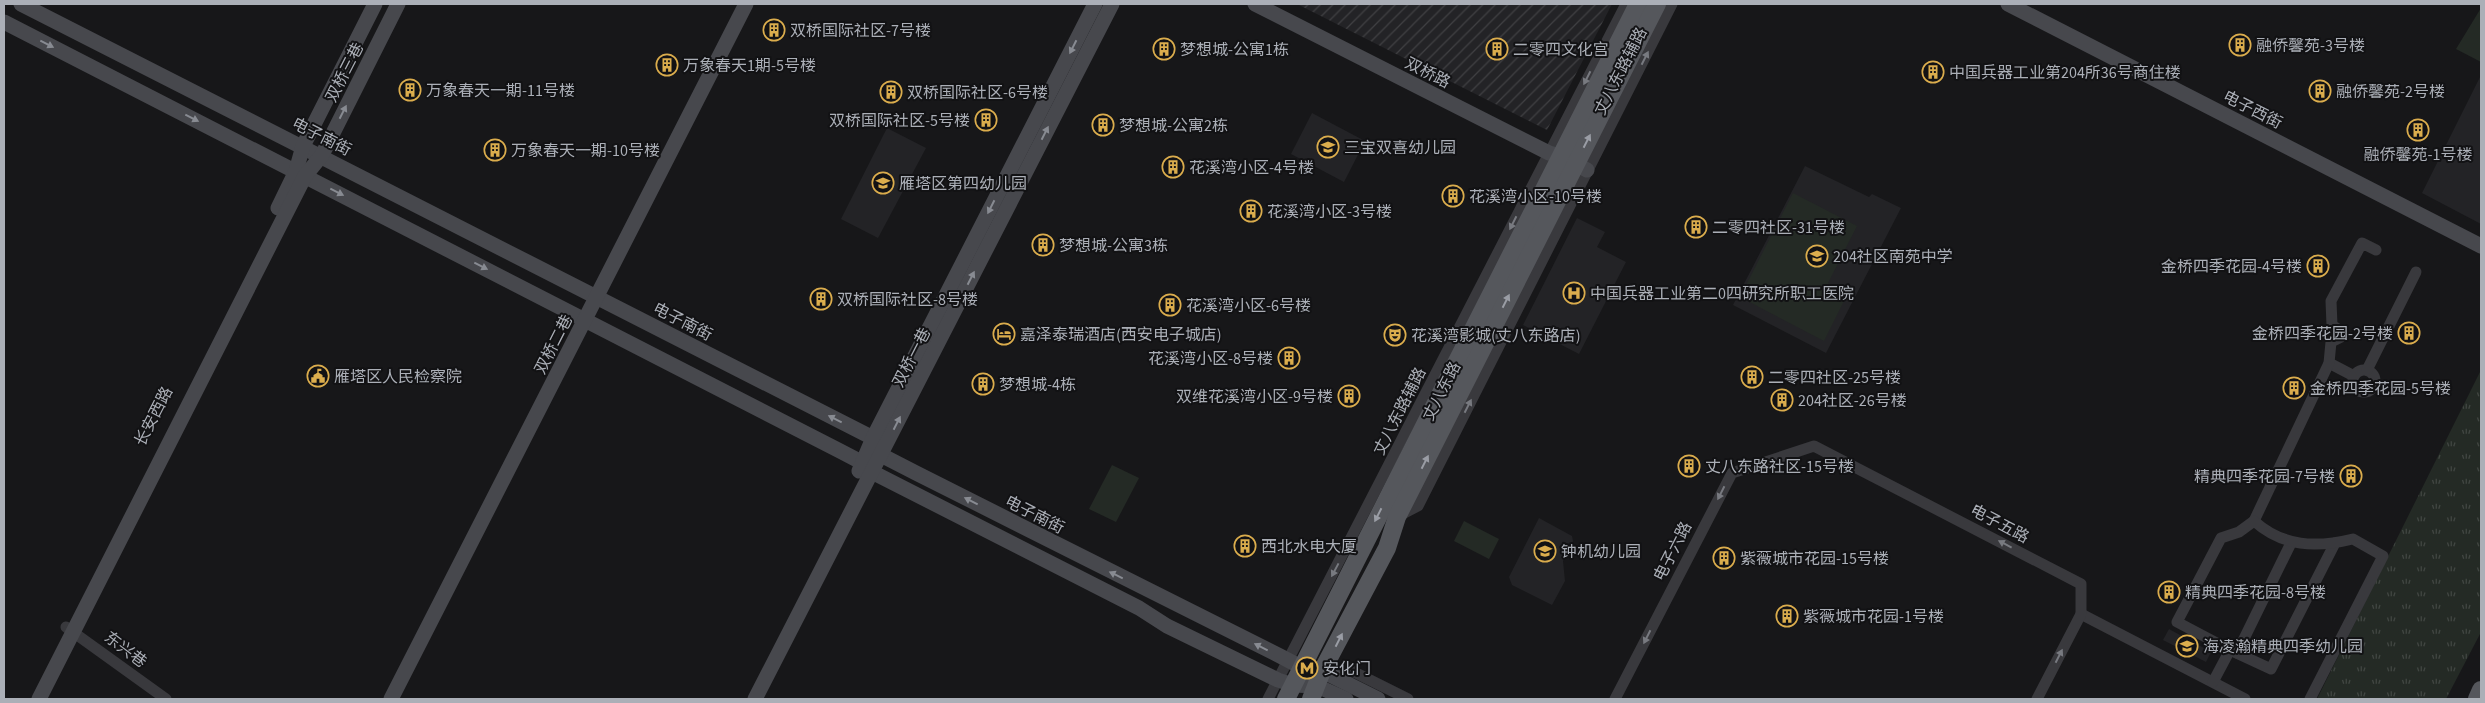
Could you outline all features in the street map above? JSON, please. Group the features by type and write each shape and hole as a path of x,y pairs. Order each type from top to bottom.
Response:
{"main road":[{"name":"电子南街","path":"21,4 322,155 873,438"},
{"name":"双桥三巷","path":"303,146 375,4"},
{"name":"双桥三巷","path":"322,155 398,4"},
{"name":"双桥二巷","path":"391,699 746,4"},
{"name":"双桥一巷","path":"755,699 867,467 873,438 1095,4"},
{"name":"双桥一巷","path":"743,699 867,467 881,455 1112,4"},
{"name":"双桥路","path":"1255,4 1568,161"},
{"name":"丈八东路","path":"1324,687 1387,548 1397,517 1443,440 1638,4"},
{"name":"丈八东路","path":"1285,688 1295,663 1568,161 1657,4"},
{"name":"电子西街","path":"2013,5 2481,246"},
{"path":"4,22 301,173 1139,608 1166,626 1285,688 1324,687 1378,699"},
{"name":"长安西路","path":"301,173 303,146"},
{"name":"长安西路","path":"39,699 70,629 301,173 322,155"},
{"path":"873,438 881,455"},
{"name":"电子南街","path":"881,455 1295,663 1324,687"},
{"name":"长安西路","path":"28,699 70,629"},
{"path":"1324,687 1346,699"},
{"path":"2477,699 2481,690"}],"street":[{"name":"丈八东路辅路","path":"1568,161 1626,4"},
{"name":"丈八东路辅路","path":"1568,161 1672,4"},
{"path":"2335,543 2271,669 2177,622 2221,538 2239,532 2254,521 2329,363 2331,342 2341,337 2341,331 2332,325 2331,301 2362,243 2376,250"},
{"path":"2367,370 2416,272"},
{"path":"2329,363 2354,376"},
{"path":"2354,376 2355,389 2362,393 2370,391 2373,388 2375,378 2367,370"},
{"path":"2354,376 2360,371 2367,370"},
{"name":"电子五路","path":"1790,454 1814,446 2081,584 2081,614 2037,699"},
{"name":"电子六路","path":"1615,699 1732,473 1790,454"},
{"path":"2254,521 2264,530 2291,543 2335,543 2353,539 2383,556 2310,699"},
{"path":"2213,682 2233,651 2291,543"},
{"path":"2081,614 2245,699"},
{"name":"东兴巷","path":"70,629 166,699"},
{"path":"1324,687 1346,668 1408,699"},
{"path":"1268,699 1285,688"}],"shaded area":[{"path":"1297,4 1612,4 1547,130"},
{"path":"2481,75 2481,224 2422,193"},
{"name":"三宝双喜幼儿园","path":"1312,113 1365,141 1344,182 1291,154"},
{"name":"雁塔区第四幼儿园","path":"887,128 926,148 878,238 841,219"},
{"name":"204社区南苑中学","path":"1805,166 1869,197 1872,194 1901,208 1826,353 1733,305"},
{"name":"中国兵器工业第二0四研究所职工医院","path":"1577,218 1605,232 1597,247 1626,262 1579,354 1523,325"},
{"name":"钟机幼儿园","path":"1539,518 1572,536 1573,541 1563,561 1565,581 1552,605 1512,585 1509,577"},
{"name":"海凌瀚精典四季幼儿园","path":"2169,629 2211,652 2206,662 2163,640"}],"green space":[{"path":"2481,8 2481,62 2456,49"},
{"path":"1793,193 1857,226 1828,283 1848,293 1824,341 1740,297"},
{"path":"2481,370 2481,632 2446,699 2317,699"},
{"path":"1112,465 1139,478 1116,522 1089,509"},
{"path":"1464,521 1499,539 1489,559 1454,541"}],"place":[{"name":"双桥国际社区-7号楼","path":"774,30"},
{"name":"融侨馨苑-3号楼","path":"2240,45"},
{"name":"梦想城-公寓1栋","path":"1164,49"},
{"name":"二零四文化宫","path":"1497,49"},
{"name":"万象春天1期-5号楼","path":"667,65"},
{"name":"中国兵器工业第204所36号商住楼","path":"1933,72"},
{"name":"万象春天一期-11号楼","path":"410,90"},
{"name":"融侨馨苑-2号楼","path":"2320,91"},
{"name":"双桥国际社区-6号楼","path":"891,92"},
{"name":"双桥国际社区-5号楼","path":"986,120"},
{"name":"梦想城-公寓2栋","path":"1103,125"},
{"name":"融侨馨苑-1号楼","path":"2418,130"},
{"name":"三宝双喜幼儿园","path":"1328,147"},
{"name":"万象春天一期-10号楼","path":"495,150"},
{"name":"花溪湾小区-4号楼","path":"1173,167"},
{"name":"雁塔区第四幼儿园","path":"883,183"},
{"name":"花溪湾小区-10号楼","path":"1453,196"},
{"name":"花溪湾小区-3号楼","path":"1251,211"},
{"name":"二零四社区-31号楼","path":"1696,227"},
{"name":"梦想城-公寓3栋","path":"1043,245"},
{"name":"204社区南苑中学","path":"1817,256"},
{"name":"金桥四季花园-4号楼","path":"2318,266"},
{"name":"中国兵器工业第二0四研究所职工医院","path":"1574,293"},
{"name":"双桥国际社区-8号楼","path":"821,299"},
{"name":"花溪湾小区-6号楼","path":"1170,305"},
{"name":"金桥四季花园-2号楼","path":"2409,333"},
{"name":"嘉泽泰瑞酒店(西安电子城店)","path":"1004,334"},
{"name":"花溪湾影城(丈八东路店)","path":"1395,335"},
{"name":"花溪湾小区-8号楼","path":"1289,358"},
{"name":"雁塔区人民检察院","path":"318,376"},
{"name":"二零四社区-25号楼","path":"1752,377"},
{"name":"梦想城-4栋","path":"983,384"},
{"name":"金桥四季花园-5号楼","path":"2294,388"},
{"name":"双维花溪湾小区-9号楼","path":"1349,396"},
{"name":"204社区-26号楼","path":"1782,400"},
{"name":"丈八东路社区-15号楼","path":"1689,466"},
{"name":"精典四季花园-7号楼","path":"2351,476"},
{"name":"西北水电大厦","path":"1245,546"},
{"name":"钟机幼儿园","path":"1545,551"},
{"name":"紫薇城市花园-15号楼","path":"1724,558"},
{"name":"精典四季花园-8号楼","path":"2169,592"},
{"name":"紫薇城市花园-1号楼","path":"1787,616"},
{"name":"海凌瀚精典四季幼儿园","path":"2187,646"},
{"name":"安化门","path":"1307,668"}]}
